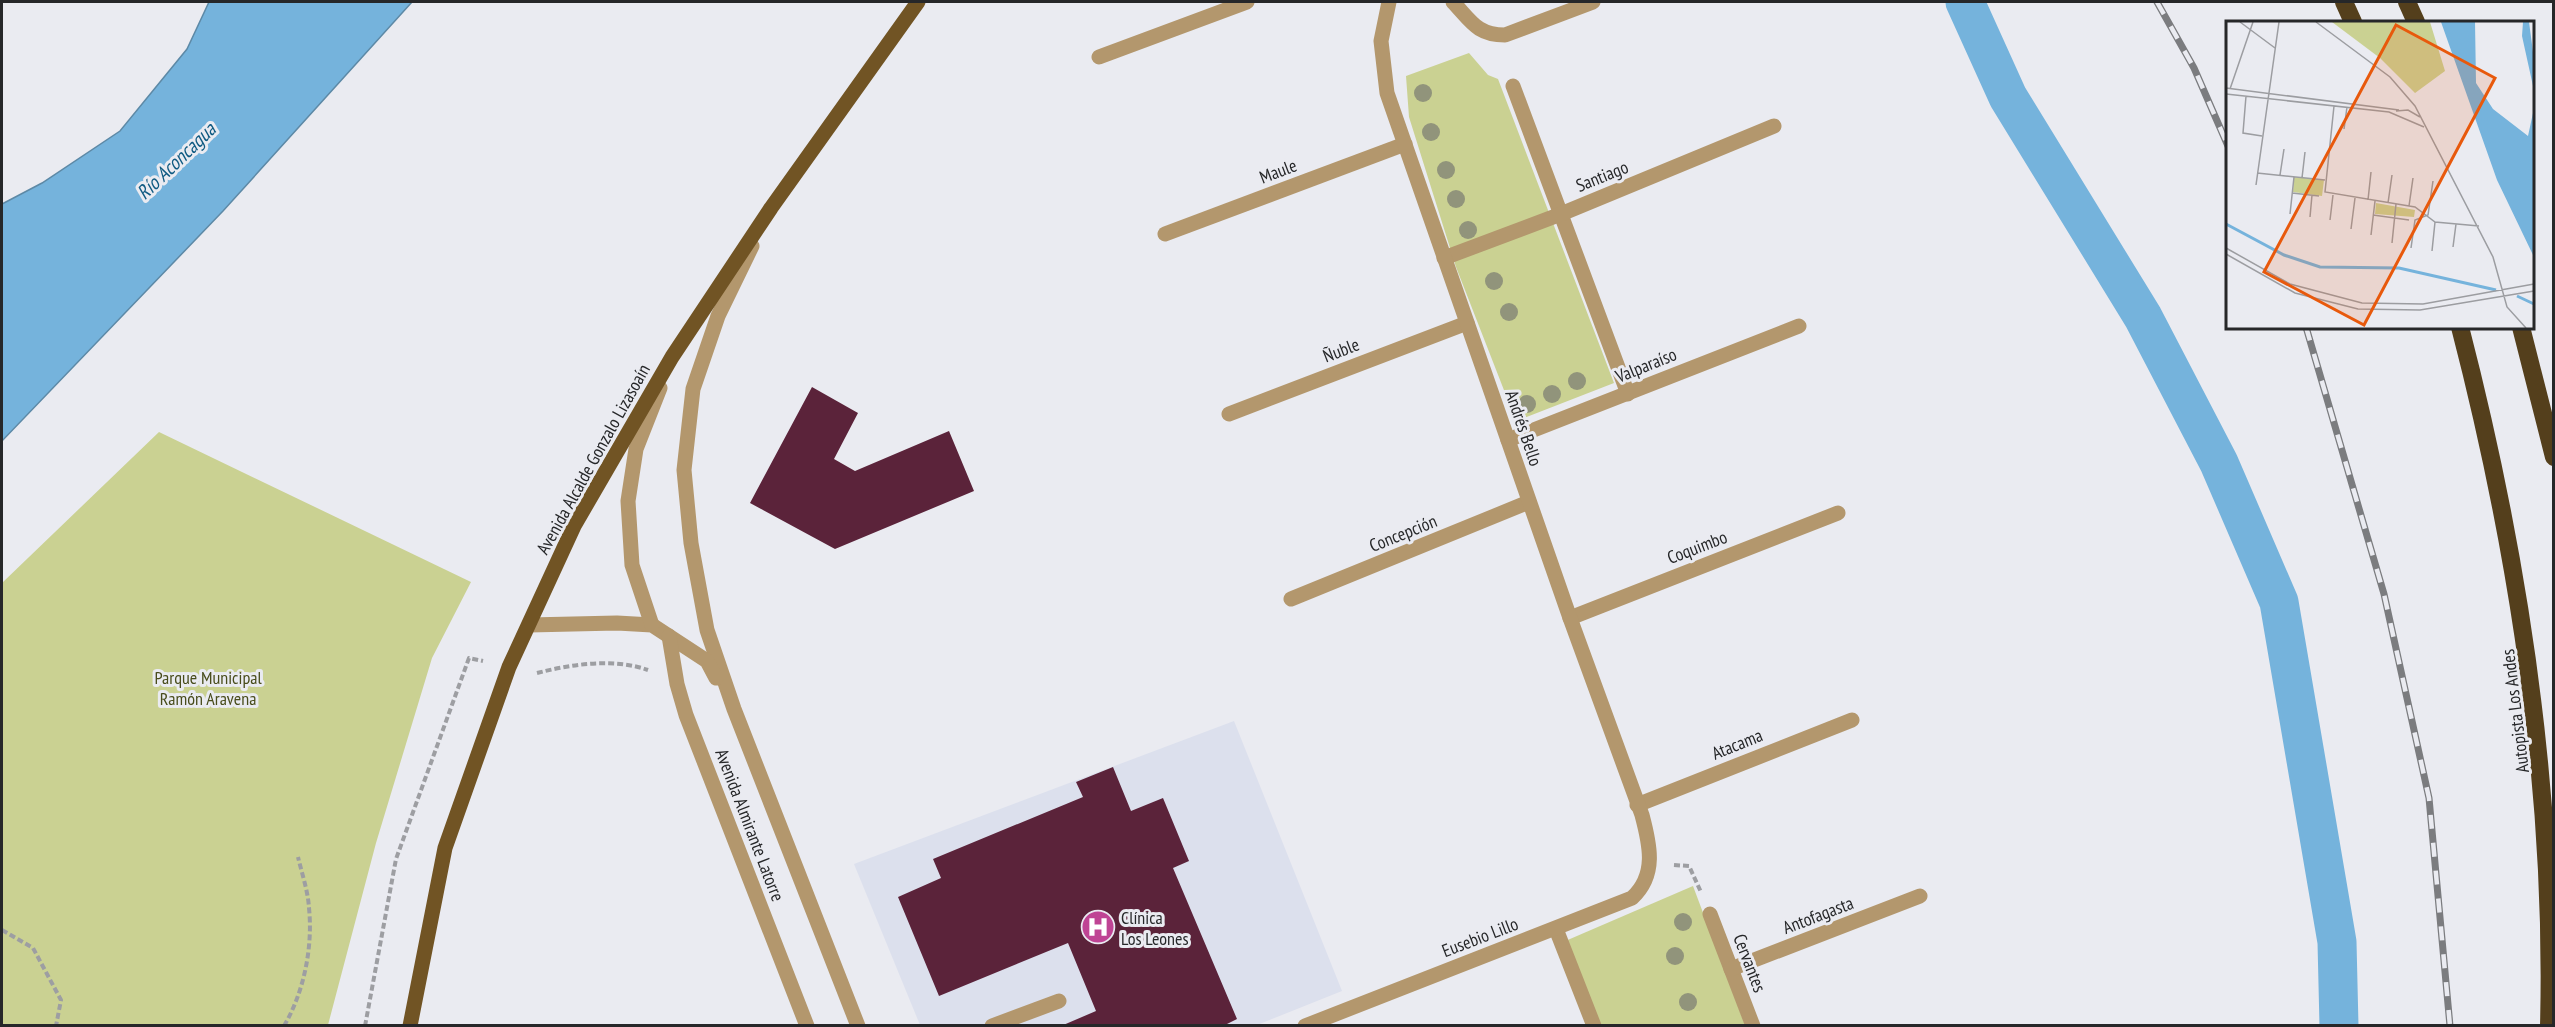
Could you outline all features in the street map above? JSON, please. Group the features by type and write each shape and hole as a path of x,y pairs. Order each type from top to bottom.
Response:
{"highway":[{"path":"2344,2 2353,21"},
{"path":"2407,2 2416,21"},
{"name":"Autopista Los Andes","path":"2460,328 2488,434 2512,545 2530,657 2543,769 2552,882 2549,1026"},
{"path":"2521,328 2553,456"}],"main road":[{"name":"Avenida Alcalde Gonzalo Lizasoaín","path":"410,1026 445,848 509,667 574,526 672,357 771,208 918,2"}],"street":[{"path":"1099,57 1247,2"},
{"name":"Andrés Bello","path":"1389,2 1381,41 1383,75 1387,93 1637,805 1647,837 1650,865"},
{"path":"1453,2 1478,28 1491,35 1505,35 1593,2"},
{"path":"1513,86 1628,394"},
{"name":"Santiago","path":"1444,258 1561,214 1774,126"},
{"name":"Maule","path":"1165,234 1405,144"},
{"name":"Avenida Almirante Latorre","path":"771,208 718,316 693,389 684,470 691,543 707,630 734,709 858,1026"},
{"name":"Ñuble","path":"1229,414 1467,323"},
{"name":"Valparaíso","path":"1508,440 1799,326"},
{"path":"652,625 632,565 628,501 636,449 672,357"},
{"name":"Concepción","path":"1291,599 1529,502"},
{"name":"Coquimbo","path":"1570,618 1838,513"},
{"name":"Avenida Almirante Latorre","path":"529,625 617,623 652,625 707,661 734,709"},
{"name":"Avenida Almirante Latorre","path":"669,636 677,684 686,716 807,1026"},
{"name":"Atacama","path":"1637,805 1852,720"},
{"name":"Eusebio Lillo","path":"1305,1026 1632,898 1647,879 1650,865"},
{"name":"Antofagasta","path":"1731,969 1920,896"},
{"name":"Cervantes","path":"1710,914 1753,1026"},
{"path":"1556,929 1594,1026"},
{"path":"992,1026 1059,1002"}],"path":[{"path":"365,1026 396,859 469,658 533,674 562,667 618,663 646,669 677,684"},
{"path":"284,1026 294,1010 308,960 309,908 298,857"},
{"path":"1650,865 1689,866 1710,914"},
{"path":"2,930 33,948 61,1000 56,1026"}],"shaded area":[{"name":"Clínica Los Leones","path":"1234,721 1342,991 1257,1025 920,1025 854,864"}],"green space":[{"path":"1469,53 1488,75 1498,79 1614,383 1516,421 1456,267 1409,117 1406,76"},
{"name":"Parque Municipal Ramón Aravena","path":"159,432 471,582 432,658 376,843 328,1025 2,1025 2,583"},
{"path":"1693,886 1745,1025 1594,1025 1563,942"}],"water":[{"name":"Río Aconcagua","path":"209,2 412,2 223,211 2,441 2,204 42,183 120,131 187,49"}],"building":[{"path":"812,387 858,413 834,459 855,471 949,431 974,491 835,549 750,503"},
{"path":"1113,767 1131,811 1163,798 1189,861 1173,868 1237,1019 1223,1026 1061,1026 1096,1011 1068,943 939,996 898,897 941,878 933,859 1083,797 1076,782"}],"waterway":[{"path":"1965,2 2008,97 2143,317 2219,463 2279,602 2337,942 2339,1026"}],"railway":[{"path":"2157,2 2194,68 2226,141"},
{"path":"2306,328 2384,594 2429,798 2450,1026"}],"place":[{"name":"Clínica Los Leones","path":"1098,927"}]}
